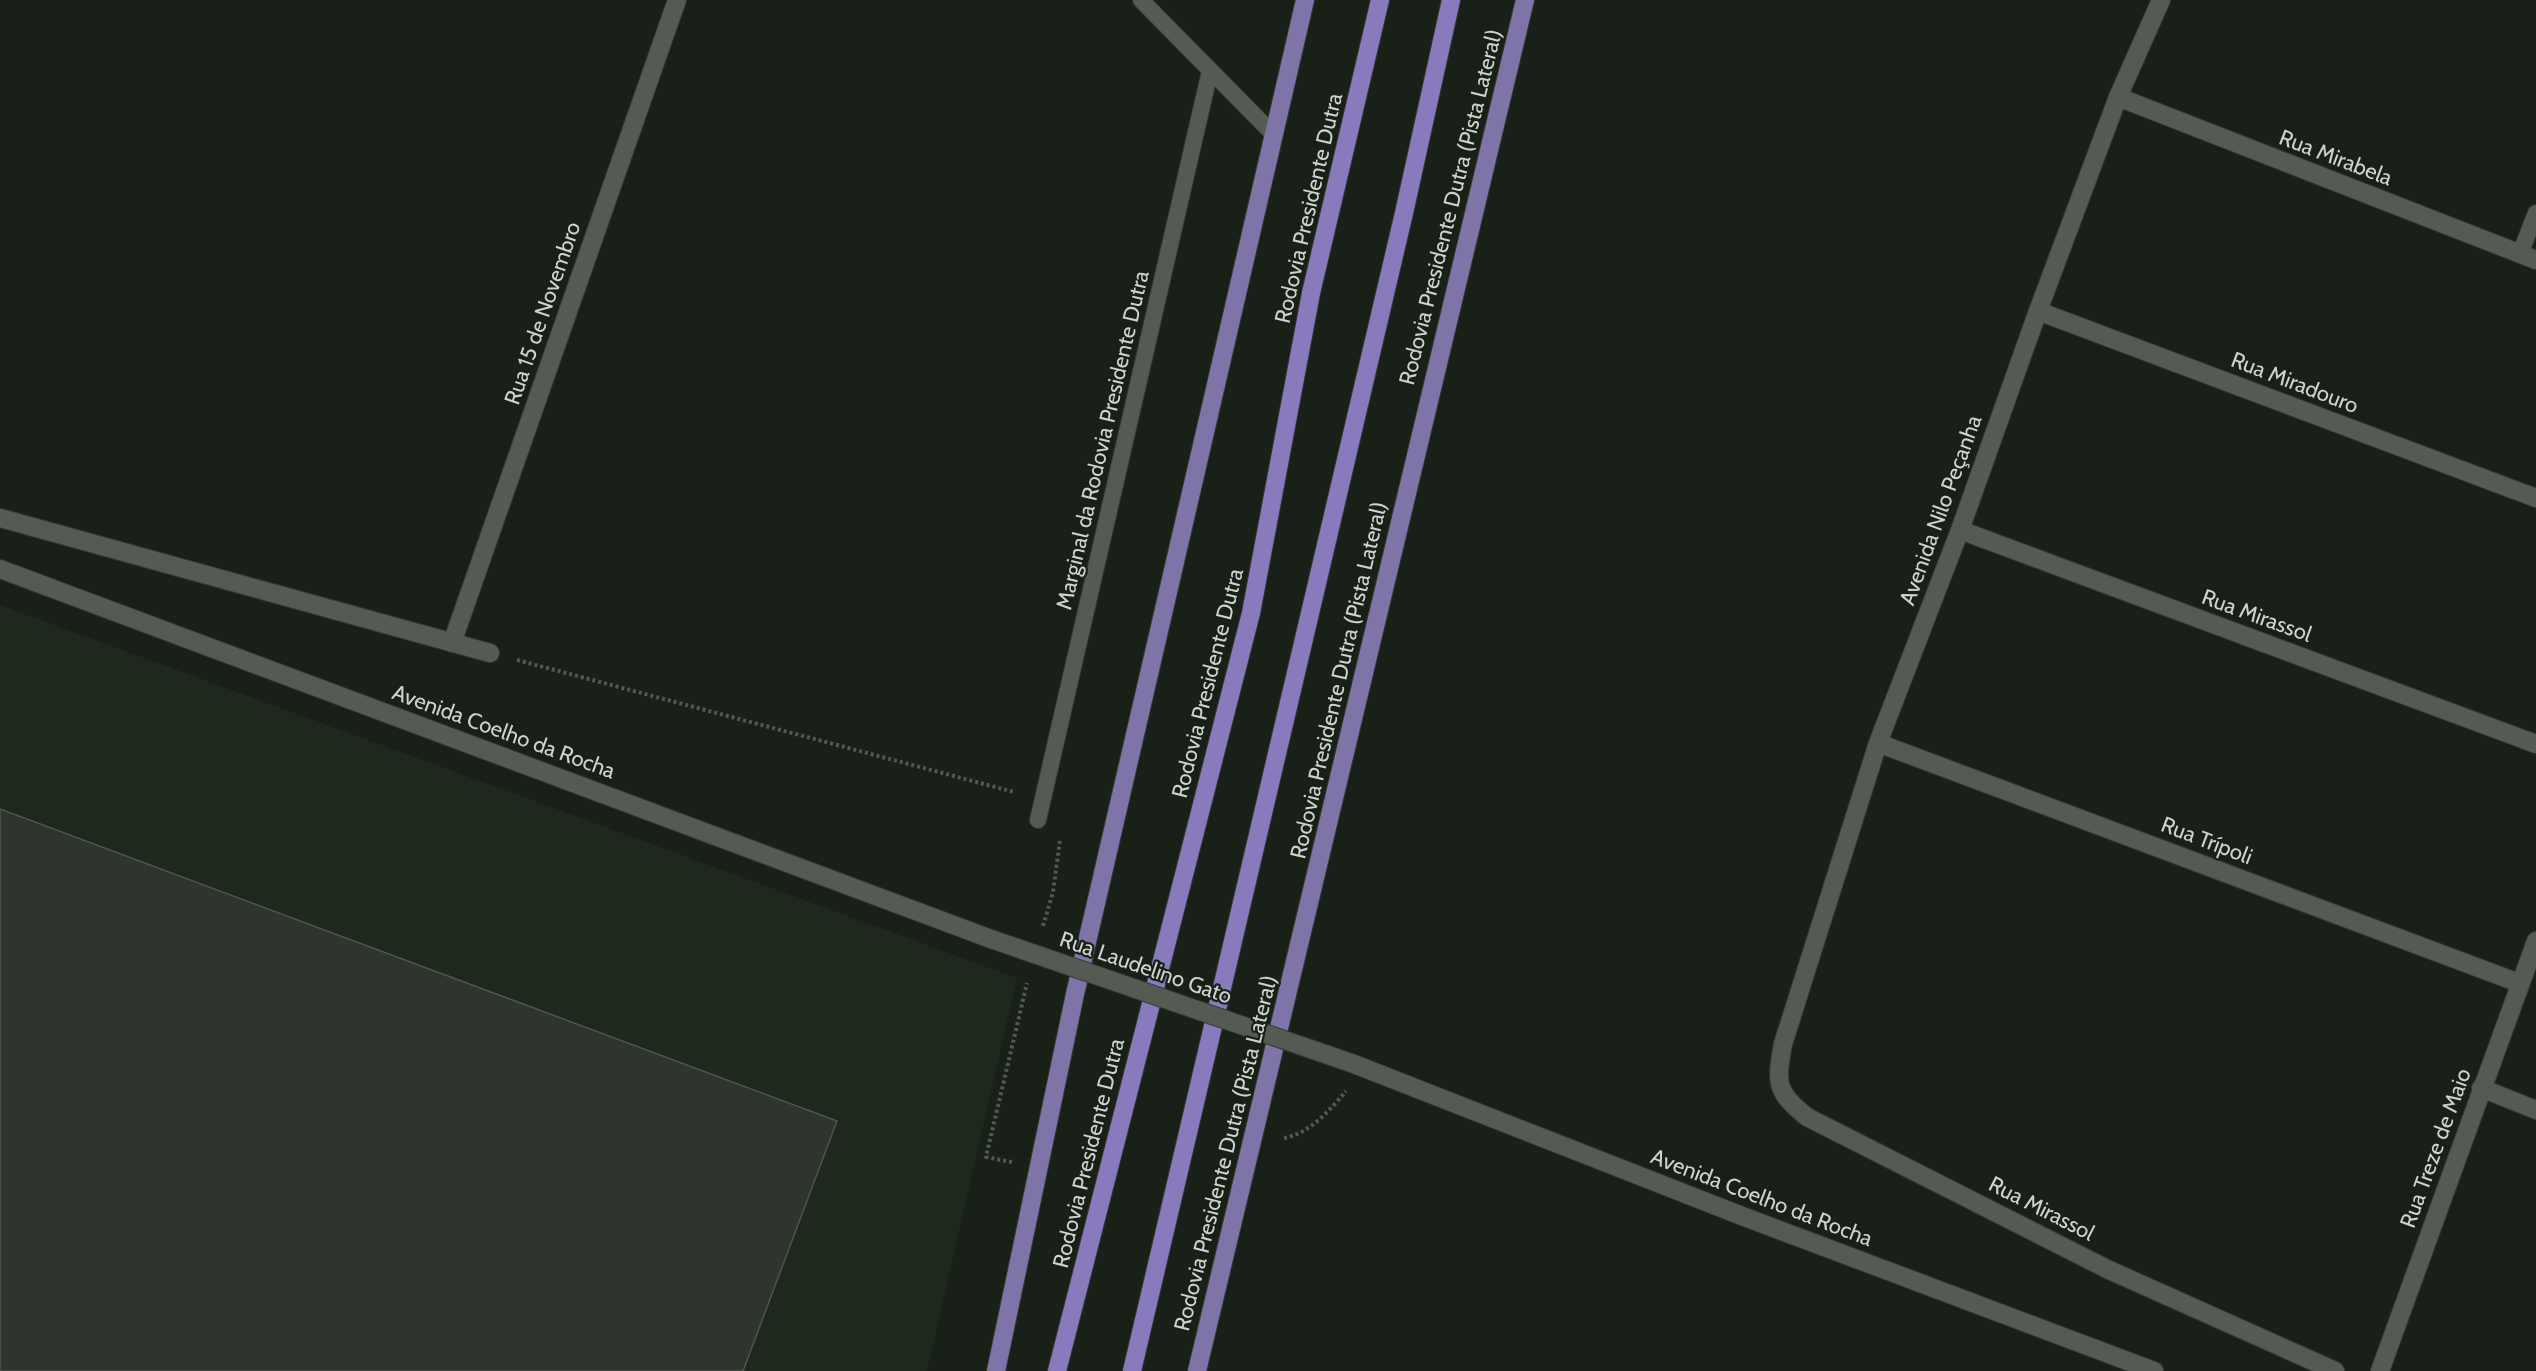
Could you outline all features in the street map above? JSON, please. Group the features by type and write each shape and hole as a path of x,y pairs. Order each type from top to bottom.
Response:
{"highway":[{"path":"996,1371 1077,983 1305,0"},
{"name":"Rodovia Presidente Dutra","path":"1057,1371 1251,613 1311,293 1380,0"},
{"path":"1132,1371 1404,213 1451,0"},
{"name":"Rodovia Presidente Dutra (Pista Lateral)","path":"1197,1371 1525,0"}],"street":[{"name":"Rua 15 de Novembro","path":"452,643 676,0"},
{"name":"Avenida Nilo Peçanha","path":"1783,1044 1878,743 1960,530 2118,97 2162,0"},
{"name":"Rua Mirabela","path":"2118,97 2528,257"},
{"name":"Rua Miradouro","path":"2038,311 2536,498"},
{"path":"0,518 490,653"},
{"name":"Rua Mirassol","path":"1960,530 2536,744"},
{"name":"Avenida Coelho da Rocha","path":"0,569 991,939"},
{"name":"Rua Trípoli","path":"1878,743 2519,983"},
{"name":"Rua Laudelino Gato","path":"991,939 1359,1066"},
{"name":"Rua Treze de Maio","path":"2380,1371 2536,941"},
{"name":"Rua Mirassol","path":"1783,1044 1778,1074 1785,1100 1807,1118 2108,1269 2335,1371"},
{"name":"Avenida Coelho da Rocha","path":"1359,1066 1742,1216 2154,1371"},
{"path":"2481,1088 2536,1110"}],"lane":[{"path":"1141,0 1274,134"},
{"name":"Marginal da Rodovia Presidente Dutra","path":"1038,820 1210,71"},
{"path":"2528,257 2536,213"}],"path":[{"path":"490,653 1042,800"},
{"path":"1038,820 1062,828 1053,892 1040,936"},
{"path":"1028,980 986,1157 1039,1167"},
{"path":"1253,1139 1287,1138 1308,1127 1333,1107 1359,1066"}],"shaded area":[{"path":"0,605 1017,978 927,1371 0,1371"}],"building":[{"path":"0,809 837,1121 743,1371 0,1371"}]}
